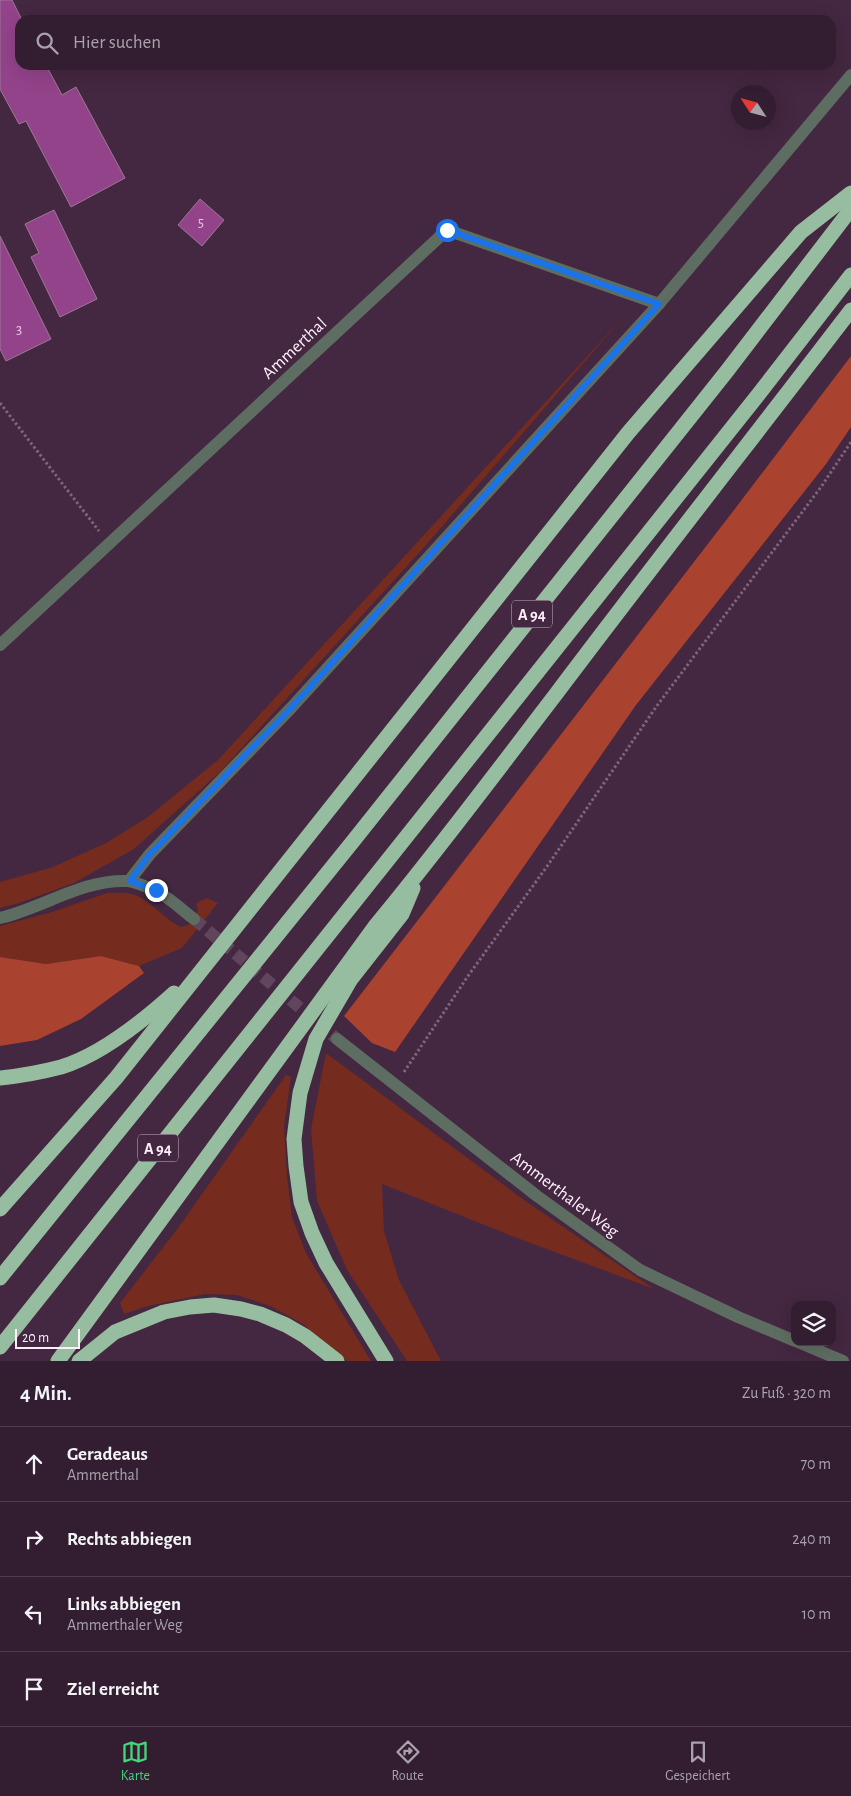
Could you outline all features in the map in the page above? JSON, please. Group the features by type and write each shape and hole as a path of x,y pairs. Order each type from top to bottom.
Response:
{"highway":[{"path":"0,1209 116,1078 628,433 801,232 851,192"},
{"name":"A 94","path":"0,1278 354,840 727,371 851,209"},
{"name":"A 94","path":"0,1347 851,275"},
{"path":"58,1361 376,924 419,873 851,310"},
{"path":"386,1361 326,1263 312,1233 301,1202 294,1139 300,1093 316,1039 351,979 402,914 419,873"},
{"path":"0,1078 62,1066 95,1051 141,1022 201,969"},
{"path":"79,1361 115,1332 164,1312 214,1305 260,1314 286,1325 305,1336 337,1361"}],"street":[{"path":"130,881 150,854 291,708 659,304 851,75"},
{"name":"Ammerthal","path":"0,645 447,230 659,304"},
{"path":"0,918 78,890 130,881 156,890 194,919"},
{"name":"Ammerthaler Weg","path":"337,1039 537,1196 640,1270 738,1317 791,1339"},
{"path":"807,1346 843,1361"}],"path":[{"path":"0,403 109,544"},
{"path":"395,1085 468,976 548,865 656,707 821,487 851,442"}],"shaded area":[{"path":"625,315 426,545 221,771 134,849 74,883 0,908 0,882 53,867 106,843 148,817 219,759"},
{"path":"851,356 851,427 826,464 636,705 395,1052 372,1043 344,1016"},
{"path":"107,893 131,894 145,900 181,927 190,924 198,910 196,903 207,898 218,903 182,948 139,966 101,956 46,964 0,957 0,926 52,912"},
{"path":"101,956 139,966 144,973 81,1019 37,1040 0,1046 0,957 46,964"},
{"path":"326,1053 524,1200 654,1289 517,1238 382,1184 384,1231 399,1280 441,1361 407,1361 347,1270 317,1201 311,1129"},
{"path":"286,1075 291,1077 284,1127 292,1217 306,1253 371,1361 347,1361 303,1324 270,1306 237,1295 206,1294 148,1306 124,1314 120,1303 178,1228"}],"building":[{"path":"0,0 12,0 20,15 15,15 15,70 49,70 62,95 76,87 125,178 71,207 26,121 19,124 0,89"},
{"path":"200,199 224,220 202,246 178,225"},
{"path":"54,210 97,299 60,317 31,257 39,253 25,224"},
{"path":"0,236 51,339 6,361 0,349"}],"tunnel":[{"path":"194,919 337,1039"}],"route":[{"path":"156,890 130,881 150,854 291,708 659,304 447,230"}]}
